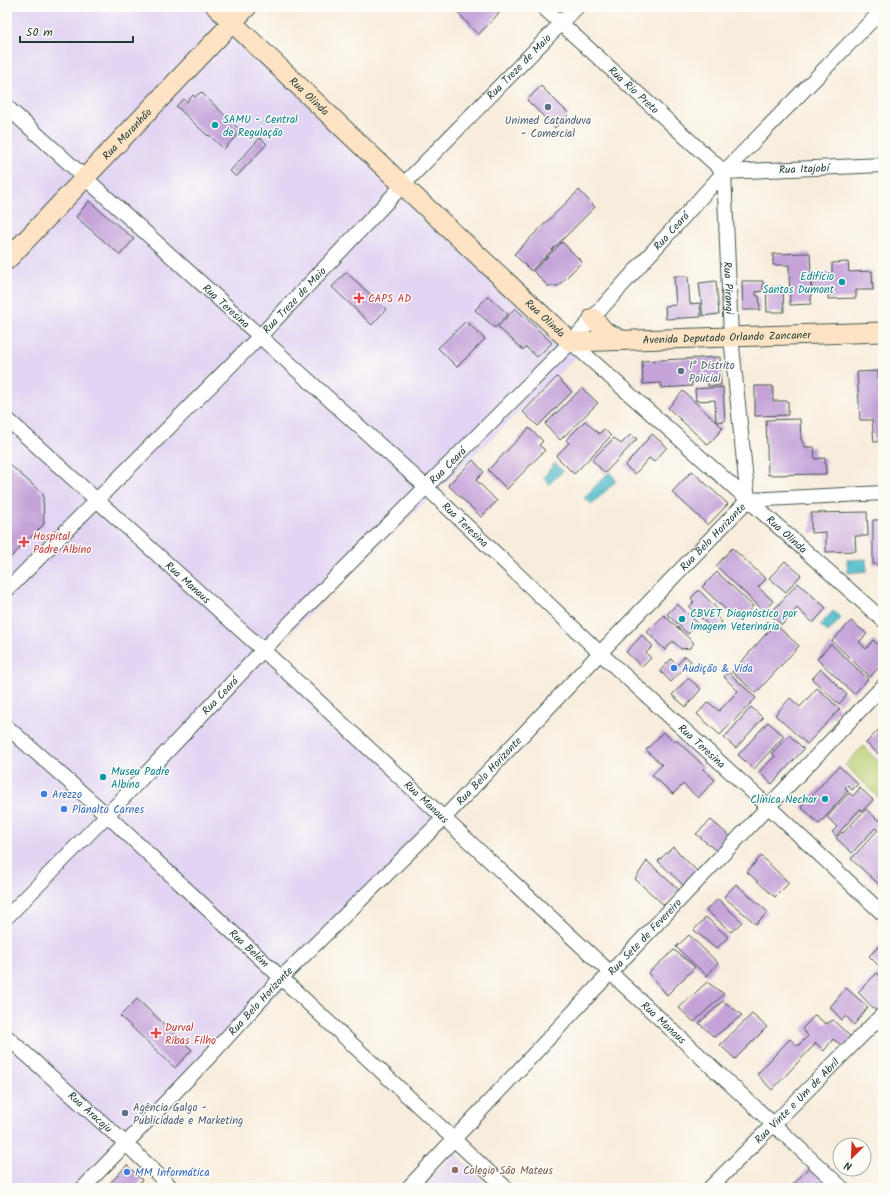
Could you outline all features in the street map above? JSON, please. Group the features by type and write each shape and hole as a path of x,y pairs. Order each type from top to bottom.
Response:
{"street":[{"name":"Rua Olinda","path":"216,7 571,342 721,478 748,500 883,620"},
{"name":"Rua Maranhão","path":"7,260 247,7"},
{"name":"Rua Rio Preto","path":"543,7 724,172"},
{"name":"Rua Treze de Maio","path":"7,590 260,336 403,185 577,7"},
{"name":"Rua Ceará","path":"7,917 107,815 264,650 571,342 724,172 883,9"},
{"name":"Rua Teresina","path":"7,107 426,487 600,653 769,807 883,914"},
{"name":"Rua Itajobí","path":"724,172 883,164"},
{"name":"Rua Pirangi","path":"724,172 731,336 748,500"},
{"path":"593,318 605,332 622,340"},
{"name":"Avenida Deputado Orlando Zancaner","path":"571,342 883,332"},
{"name":"Rua Manaus","path":"7,419 264,650 842,1188"},
{"name":"Rua Belo Horizonte","path":"83,1188 210,1056 281,978 444,818 600,653 748,500 883,493"},
{"name":"Rua Sete de Fevereiro","path":"408,1188 883,686"},
{"name":"Rua Belém","path":"7,727 107,815 506,1188"},
{"name":"Rua Vinte e Um de Abril","path":"710,1188 883,1014"},
{"name":"Rua Aracaju","path":"7,1037 126,1144 172,1188"}],"shaded area":[{"path":"7,7 256,7 238,25 581,352 267,655 446,822 89,1188 7,1188"},
{"name":"Colegio São Mateus","path":"455,1153 488,1186 486,1188 421,1188"}],"green space":[{"path":"863,746 883,766 883,802 845,765"}],"water":[{"path":"555,463 563,471 549,484 543,478"},
{"path":"610,471 616,481 592,504 584,498"},
{"path":"866,559 867,571 848,573 847,560"},
{"path":"833,611 841,618 828,632 820,625"}],"building":[{"path":"453,7 505,7 478,35"},
{"name":"Unimed Catanduva - Comercial","path":"541,86 569,114 555,128 527,100"},
{"name":"SAMU - Central de Regulação","path":"201,92 241,131 224,149 176,106 184,99 187,102 193,95 195,97"},
{"path":"260,138 267,144 236,177 230,171"},
{"path":"579,190 595,207 531,271 514,254"},
{"path":"89,201 134,239 120,255 76,217"},
{"path":"562,242 582,262 558,286 548,286 533,271"},
{"path":"810,253 811,274 832,273 832,263 848,262 849,272 872,271 873,290 856,290 856,298 828,299 828,291 812,292 811,279 811,304 790,305 789,265 773,265 773,254"},
{"name":"CAPS AD","path":"346,272 386,309 372,325 332,287"},
{"path":"674,276 688,276 690,304 700,303 701,317 666,319 665,306 676,305"},
{"path":"716,281 719,314 703,316 699,283"},
{"path":"742,281 763,281 763,291 756,292 756,296 759,296 760,310 743,310"},
{"path":"766,287 783,287 784,312 767,312"},
{"path":"488,296 508,314 495,328 475,310"},
{"path":"515,308 552,343 537,357 526,347 523,350 498,327"},
{"path":"466,321 485,339 457,367 438,348"},
{"name":"1° Distrito Policial","path":"720,357 721,385 708,386 708,381 692,382 692,386 661,388 661,383 643,384 642,361"},
{"path":"878,371 878,388 883,388 883,441 874,442 872,420 860,420 857,372"},
{"path":"557,377 572,392 538,426 523,412"},
{"path":"755,386 773,386 773,401 788,401 788,415 755,416"},
{"path":"723,387 725,421 716,422 715,400 696,401 695,389"},
{"path":"582,388 598,403 560,440 545,424"},
{"path":"683,391 723,428 708,445 668,408"},
{"path":"800,419 801,439 805,447 814,447 815,459 825,458 826,474 768,475 766,420"},
{"path":"585,421 599,434 604,429 611,436 574,474 556,456 569,443 566,440"},
{"path":"529,428 543,441 539,445 545,450 507,489 488,470"},
{"path":"652,434 667,447 654,462 649,458 635,474 625,466"},
{"path":"630,435 637,439 605,473 592,460 614,438 621,444"},
{"path":"473,460 484,472 476,480 497,501 481,517 448,485"},
{"path":"7,462 43,494 44,524 7,561"},
{"path":"692,471 728,504 708,525 672,492"},
{"path":"867,512 868,536 855,536 856,551 826,552 826,532 811,533 811,513"},
{"path":"873,520 883,520 883,565 873,564"},
{"path":"732,548 766,579 758,587 773,601 764,611 716,566"},
{"path":"785,561 801,575 786,592 769,578"},
{"path":"717,572 753,606 739,622 702,587"},
{"path":"798,583 826,608 813,623 797,608 782,625 770,614"},
{"path":"699,590 720,612 716,616 722,622 714,630 689,607 694,602 691,598"},
{"name":"CBVET Diagnóstico por Imagem Veterinária","path":"677,604 698,623 688,634 667,614"},
{"path":"664,615 694,643 690,648 681,649 673,641 665,650 647,632"},
{"path":"851,621 867,634 859,642 866,649 873,640 883,649 883,663 870,677 832,641"},
{"path":"775,624 799,646 756,693 732,672"},
{"path":"642,635 653,646 646,653 651,658 642,667 626,652"},
{"path":"831,644 868,679 854,694 817,659"},
{"name":"Audição & Vida","path":"685,656 691,661 671,682 660,671 671,659 677,665"},
{"path":"821,669 847,695 839,704 812,679"},
{"path":"728,672 756,698 720,735 697,714 708,702 719,711 738,691 724,677"},
{"path":"688,678 701,689 686,707 672,695"},
{"path":"817,688 840,709 807,744 775,715 790,698 800,707"},
{"path":"751,707 763,718 736,748 724,738"},
{"path":"768,722 784,736 754,769 738,755"},
{"path":"883,725 883,758 866,743"},
{"path":"663,732 675,742 676,740 705,767 703,769 715,780 698,798 683,784 673,794 652,775 662,765 646,750"},
{"path":"789,735 804,749 772,784 759,772 775,756 772,753"},
{"name":"Clínica Nechar","path":"839,766 858,784 852,790 848,785 845,788 848,791 819,824 801,807"},
{"path":"860,788 873,800 862,811 860,809 836,836 832,832 837,827 827,817 849,793 853,796"},
{"path":"866,809 879,821 883,816 883,888 851,859 878,830 875,828 852,853 836,838 842,832 843,833"},
{"path":"711,820 733,839 719,853 696,834"},
{"path":"673,847 698,872 685,887 658,861"},
{"path":"761,856 789,883 775,897 747,872"},
{"path":"647,861 679,890 664,905 635,879"},
{"path":"736,884 768,912 756,924 724,897"},
{"path":"718,899 742,922 731,932 706,910"},
{"path":"706,917 728,937 716,949 694,930"},
{"path":"689,935 718,963 707,976 676,947"},
{"path":"883,942 883,970 869,956"},
{"path":"674,950 695,967 667,995 648,973"},
{"path":"877,973 883,979 883,1010 879,1014 858,992"},
{"path":"707,982 724,994 694,1022 679,1008"},
{"path":"846,988 868,1007 854,1025 846,1016 842,1020 830,1007"},
{"name":"Durval Ribas Filho","path":"137,999 192,1050 175,1068 120,1016"},
{"path":"723,1001 742,1015 714,1037 699,1023"},
{"path":"752,1014 767,1027 735,1059 720,1045"},
{"path":"815,1015 826,1024 833,1020 853,1039 844,1047 833,1039 824,1051 816,1043 772,1090 757,1074 790,1039 798,1046 808,1036 802,1029"},
{"name":"MM Informática","path":"127,1165 142,1180 134,1188 106,1188"},
{"path":"811,1165 830,1182 825,1188 790,1188"}],"place":[{"name":"Unimed Catanduva - Comercial","path":"548,107"},
{"name":"SAMU - Central de Regulação","path":"215,125"},
{"name":"Edifício Santos Dumont","path":"842,282"},
{"name":"CAPS AD","path":"359,298"},
{"name":"1° Distrito Policial","path":"681,371"},
{"name":"Hospital Padre Albino","path":"24,542"},
{"name":"CBVET Diagnóstico por Imagem Veterinária","path":"682,619"},
{"name":"Audição & Vida","path":"674,668"},
{"name":"Museu Padre Albino","path":"103,777"},
{"name":"Arezzo","path":"44,794"},
{"name":"Clínica Nechar","path":"825,799"},
{"name":"Planalto Carnes","path":"64,809"},
{"name":"Durval Ribas Filho","path":"156,1033"},
{"name":"Agência Galgo - Publicidade e Marketing","path":"125,1113"},
{"name":"Colegio São Mateus","path":"455,1170"},
{"name":"MM Informática","path":"127,1172"}]}
